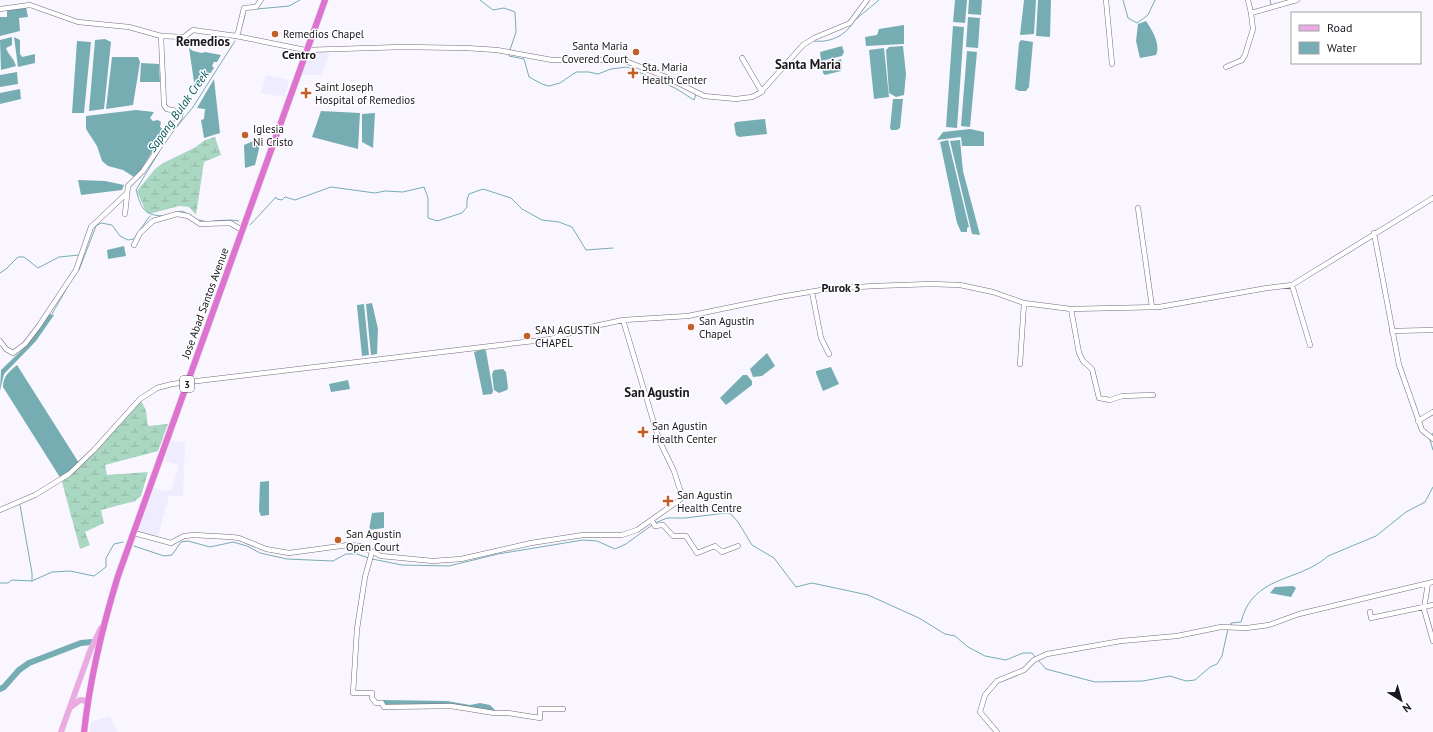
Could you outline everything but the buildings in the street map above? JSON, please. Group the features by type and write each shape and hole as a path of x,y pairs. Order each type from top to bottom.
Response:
{"highway":[{"name":"Jose Abad Santos Avenue","path":"84,732 88,701 102,627 305,50 325,0"}],"main road":[{"path":"61,732 90,651 102,627"},
{"path":"70,708 80,700 88,701"}],"street":[{"path":"235,36 238,33 244,8 256,7 261,0"},
{"path":"0,9 30,4 78,22 129,27 161,36 184,37 193,30 235,36 305,50 402,47 497,50 552,60 623,60 666,77 704,96 736,99 752,97 762,92 803,45 814,38 850,23 867,0"},
{"path":"1106,0 1112,64"},
{"path":"1226,67 1242,60 1245,55 1253,29 1248,0"},
{"path":"1251,13 1297,0"},
{"path":"125,214 128,186 143,171 180,117 181,112 167,109 164,105 161,36"},
{"path":"742,58 762,92"},
{"path":"0,341 6,350 13,352 25,344 76,270 91,227 126,194"},
{"path":"0,510 35,495 69,474 93,451 140,399 148,393 157,388 188,381 551,339 586,328 622,320 688,316 754,302 812,292 874,286 931,284 960,285 993,292 1024,303 1071,310 1152,307 1187,303 1267,288 1292,285 1433,198"},
{"path":"1138,208 1152,307"},
{"path":"134,245 140,233 153,221 177,214 188,216 200,224 230,223 242,230"},
{"path":"1374,233 1399,365 1418,421 1425,434 1433,439"},
{"path":"1292,285 1310,345"},
{"path":"812,292 821,338 829,354"},
{"path":"1020,364 1024,303"},
{"path":"1071,310 1079,353 1082,361 1092,369 1099,398 1110,400 1122,396 1153,395"},
{"path":"134,533 171,543 184,536 194,535 239,538 266,549 289,553 360,546 372,554 380,556 433,560 461,559 496,550 538,542 583,535 622,535 637,530 681,500 682,496 674,471 659,440 622,320"},
{"path":"1392,331 1433,330"},
{"path":"1418,421 1433,412"},
{"path":"652,521 655,526 663,525 673,536 686,536 697,553 715,546 722,552 738,546"},
{"path":"372,554 365,577 357,629 353,693 372,693 372,698 376,703 382,703 384,707 451,706 494,714 508,713 540,718 540,709 563,710"},
{"path":"998,732 980,712 984,695 997,681 1024,670 1039,657 1120,641 1177,636 1221,627 1247,628 1269,625 1299,614 1430,583 1424,608 1433,641"},
{"path":"1370,612 1371,618 1433,606"}],"shaded area":[{"path":"309,51 330,51 322,75 301,75"},
{"path":"266,75 289,80 285,97 261,93"},
{"path":"170,440 185,443 183,496 169,496 157,539 138,531 154,487 160,490 171,491 179,465 164,461"},
{"path":"110,716 117,732 90,732 91,722"}],"green space":[{"path":"215,137 221,155 204,162 196,215 189,207 179,206 149,214 145,210 137,191 155,169 163,163 194,148 205,140"},
{"path":"141,400 146,411 148,426 168,424 158,451 105,465 107,475 148,472 141,496 135,501 101,510 104,523 85,532 90,545 80,549 62,482 82,465"}],"water":[{"path":"955,0 967,0 965,23 953,22"},
{"path":"969,0 982,0 981,15 968,14"},
{"path":"1024,0 1036,0 1034,34 1020,35"},
{"path":"1038,0 1051,0 1050,37 1036,36"},
{"path":"26,7 28,17 19,18 20,31 0,36 0,17 7,17 7,8"},
{"path":"968,17 980,18 978,48 966,47"},
{"path":"1146,21 1157,42 1157,51 1156,55 1140,58 1136,41 1138,24"},
{"path":"904,25 904,44 866,46 865,37 877,35 879,29"},
{"path":"953,26 964,27 957,128 946,127"},
{"path":"12,37 12,45 6,48 16,66 1,70 0,40"},
{"path":"14,37 20,40 20,54 22,57 35,54 35,63 18,67"},
{"path":"105,39 111,42 104,109 89,111 95,40"},
{"path":"1021,40 1033,42 1029,87 1026,91 1019,91 1015,89 1019,43"},
{"path":"77,41 91,42 84,113 72,113"},
{"path":"842,46 844,52 842,56 821,61 820,52"},
{"path":"903,46 906,74 904,95 896,97 889,93 886,50 889,47"},
{"path":"189,48 193,51 202,53 205,52 221,55 217,62 214,62 212,66 214,68 202,85 194,82"},
{"path":"884,48 889,97 874,99 869,50"},
{"path":"967,51 977,52 970,127 961,126"},
{"path":"112,57 138,57 140,62 133,105 106,109"},
{"path":"841,59 841,71 825,75 823,73 822,65"},
{"path":"141,63 159,64 160,82 140,82"},
{"path":"17,72 18,84 0,87 0,75"},
{"path":"214,79 220,133 204,138 201,120 204,119 205,109 197,108"},
{"path":"20,89 21,99 0,104 0,93"},
{"path":"893,99 903,99 900,128 897,130 891,130 890,128"},
{"path":"136,110 154,112 150,118 153,121 158,120 161,122 160,127 165,131 139,173 134,177 123,170 108,166 102,161 97,146 86,129 86,116"},
{"path":"321,111 360,113 358,149 312,137"},
{"path":"375,113 373,148 362,142 362,114"},
{"path":"765,119 767,134 739,137 736,135 734,124 736,122"},
{"path":"970,129 984,132 984,146 962,146 961,137 937,140 943,132"},
{"path":"262,137 255,165 245,168 244,145"},
{"path":"948,140 969,227 967,228 967,232 961,232 957,223 940,142"},
{"path":"960,140 963,171 980,235 972,234 950,141"},
{"path":"78,180 105,181 124,185 122,190 81,195"},
{"path":"124,246 126,256 108,259 107,250"},
{"path":"372,303 378,329 377,354 371,355 366,304"},
{"path":"364,304 369,355 362,356 357,305"},
{"path":"49,314 54,315 36,341 4,374 0,391 1,370 28,344"},
{"path":"484,349 486,351 493,391 492,394 483,395 474,352"},
{"path":"767,353 775,366 762,376 753,377 750,369"},
{"path":"17,365 79,463 61,479 3,387 5,377"},
{"path":"831,367 839,384 823,391 816,371"},
{"path":"503,369 506,372 508,388 507,390 499,393 494,390 492,374 494,370"},
{"path":"743,375 747,375 752,381 752,385 726,405 720,398"},
{"path":"348,380 350,389 331,392 329,384"},
{"path":"269,481 269,515 261,516 259,511 260,482"},
{"path":"384,512 384,528 369,530 372,513"},
{"path":"1293,586 1296,588 1291,597 1270,593 1275,587"},
{"path":"383,700 447,701 470,705 480,703 490,705 497,712 451,705 385,706"}],"waterway":[{"name":"Sapang Bulak Creek","path":"257,9 289,6 300,0"},
{"path":"480,0 493,10 504,8 515,12 516,32 510,50"},
{"path":"855,20 879,0"},
{"path":"1123,0 1128,18 1137,23 1148,15 1155,0"},
{"path":"1270,0 1271,5"},
{"name":"Sapang Bulak Creek","path":"243,22 245,15"},
{"path":"814,41 825,41 836,38 842,35 853,22"},
{"name":"Sapang Bulak Creek","path":"171,134 193,107 235,41"},
{"path":"509,53 509,56 524,59 529,77 549,86 560,83 576,72 598,74 611,69 627,67 675,88 694,100 696,94"},
{"name":"Sapang Bulak Creek","path":"159,152 136,190 141,205 144,209 151,214 162,216"},
{"path":"250,225 276,197 277,199 282,200 285,197 295,200 331,187 375,193 385,191 403,192 424,187 428,198 428,218 437,221 462,213 467,207 469,194 483,189 511,198 522,209 542,220 559,222 572,227 586,250 613,248"},
{"path":"178,212 182,211 190,215"},
{"path":"139,231 150,216"},
{"path":"198,220 204,221"},
{"path":"213,221 239,221"},
{"path":"79,270 96,226 101,223 112,225 120,236 128,240 134,239 137,234"},
{"path":"0,273 18,257 24,257 38,268 59,257 79,255"},
{"path":"52,314 68,286"},
{"path":"1430,440 1433,450"},
{"path":"1231,625 1231,623 1241,622 1247,606 1255,595 1266,587 1316,565 1328,556 1376,536 1406,512 1425,502 1433,487"},
{"path":"20,505 32,573 32,581"},
{"path":"655,523 667,518 685,518 726,513 731,514 738,522 752,545 774,558 796,587 812,583 868,595 919,618 945,634 955,636 968,647 985,656 1006,660 1023,653 1032,653 1036,658"},
{"path":"372,559 402,565 449,566 498,554 583,540 597,541 615,549 626,544 652,525"},
{"path":"134,546 164,556 172,555 181,542 188,541 210,547 233,542 247,546 260,553 287,559 333,561 346,554 357,554 369,558"},
{"path":"0,583 8,583 12,580 32,581 52,572 70,571 94,576 106,567 106,558 114,544 123,542"},
{"path":"1038,660 1046,669 1095,682 1143,681 1170,676 1186,681 1195,680 1210,667 1217,664 1222,656 1228,629"},
{"path":"0,689 4,687 19,670 29,663 81,643 92,642"}],"place":[{"name":"Remedios Chapel","path":"275,34"},
{"name":"Santa Maria Covered Court","path":"636,52"},
{"name":"Sta. Maria Health Center","path":"633,73"},
{"name":"Saint Joseph Hospital of Remedios","path":"306,93"},
{"name":"Iglesia Ni Cristo","path":"245,135"},
{"name":"San Agustin Chapel","path":"691,327"},
{"name":"SAN AGUSTIN CHAPEL","path":"527,336"},
{"name":"San Agustin Health Center","path":"643,432"},
{"name":"San Agustin Health Centre","path":"668,501"},
{"name":"San Agustin Open Court","path":"338,540"}],"district":[{"name":"Remedios","path":"203,41"},
{"name":"Centro","path":"299,54"},
{"name":"Santa Maria","path":"808,64"},
{"name":"Purok 3","path":"841,287"},
{"name":"San Agustin","path":"657,392"}]}
